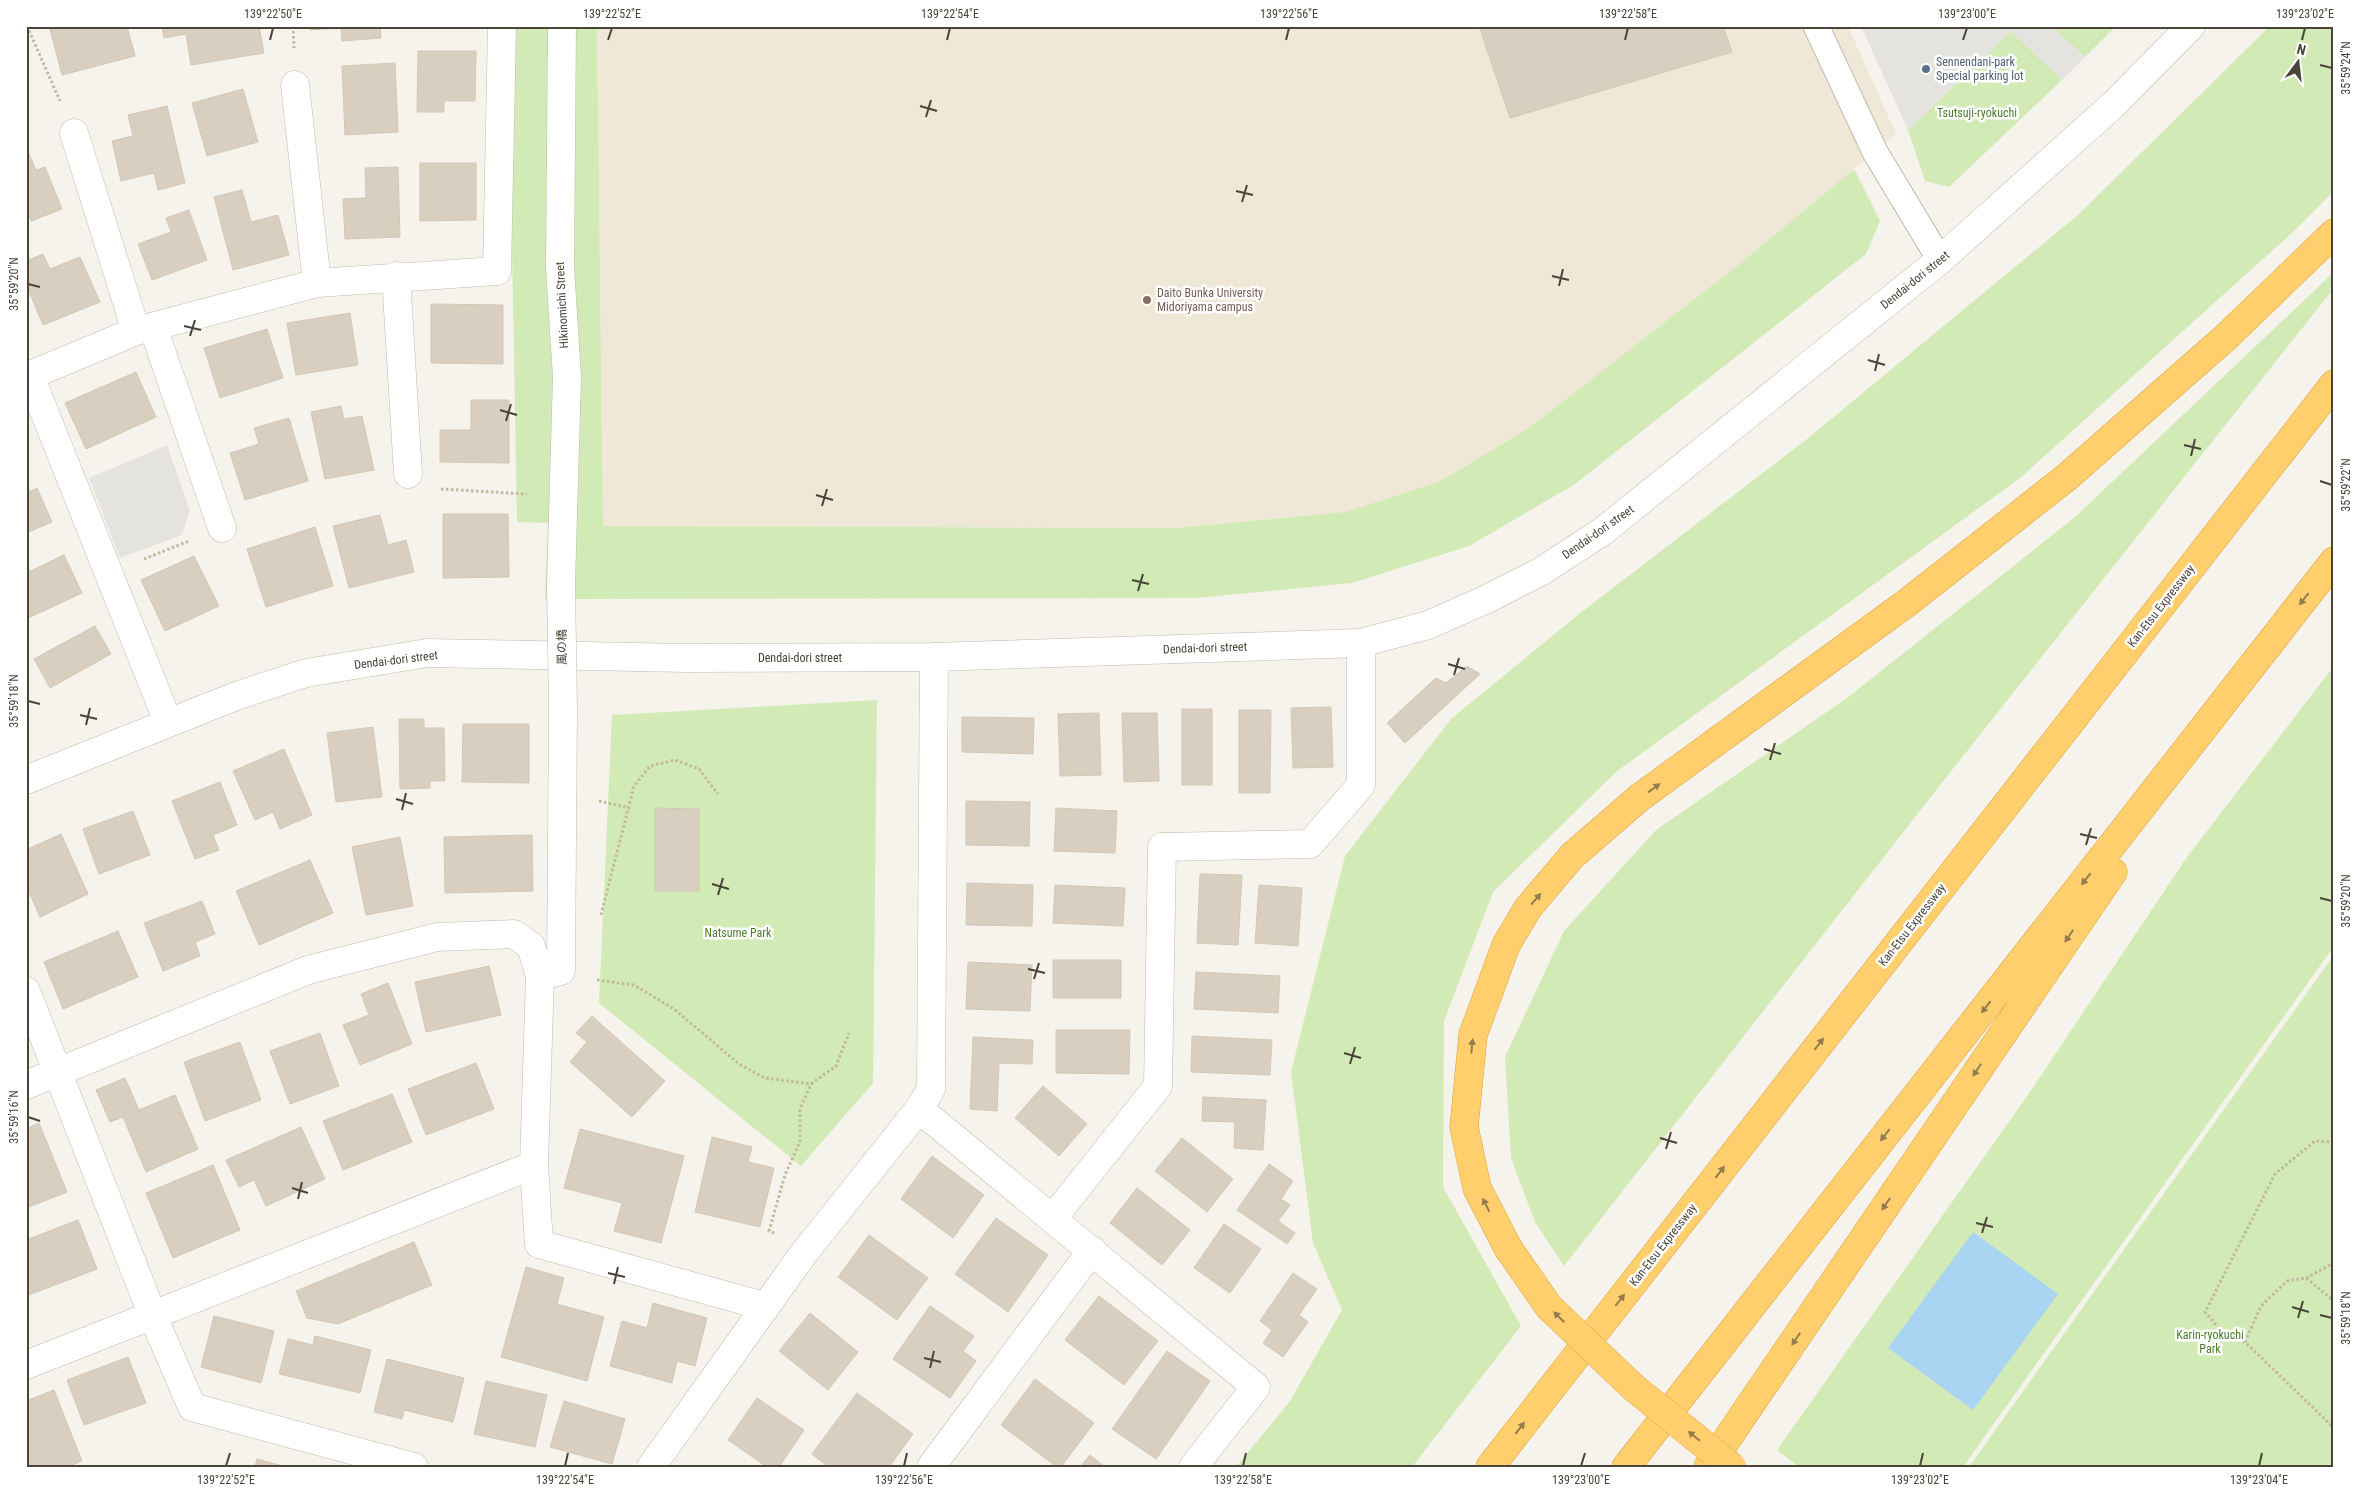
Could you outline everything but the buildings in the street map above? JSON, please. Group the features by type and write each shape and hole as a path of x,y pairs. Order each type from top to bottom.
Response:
{"highway":[{"path":"1732,1467 1633,1387 1549,1307 1508,1248 1477,1188 1464,1127 1473,1035 1506,945 1528,908 1572,856 1639,798 1908,602 2067,477 2226,337 2334,233"},
{"name":"Kan-Etsu Expressway","path":"1490,1467 2334,384"},
{"path":"1626,1467 2334,561"},
{"path":"1708,1467 2265,650"}],"street":[{"path":"168,722 110,572 28,376 145,329 317,282 396,276 497,272 502,26"},
{"name":"Hikinomichi Street","path":"561,584 567,377 560,266 562,26"},
{"name":"Dendai-dori street","path":"26,780 236,696 306,673 427,654 686,658 934,657 1361,643 1428,625 1542,571 1603,531 1940,260 2113,105 2191,26"},
{"path":"295,85 317,282"},
{"path":"74,133 145,329 222,528"},
{"path":"396,276 408,474"},
{"name":"風の橋","path":"561,584 563,710 550,973 534,1165 539,1244 764,1306"},
{"path":"1053,1218 1158,1086 1162,847 1310,844 1361,785 1361,643"},
{"path":"651,1467 764,1306 919,1109 931,1089 934,657"},
{"path":"26,1085 308,970 437,937 514,934 531,946 550,973"},
{"path":"26,991 152,1314 192,1407 414,1467"},
{"path":"919,1109 1256,1387 1193,1467"},
{"path":"26,1365 534,1165"},
{"path":"930,1467 1092,1250"}],"lane":[{"path":"1816,26 1874,152 1940,260"}],"path":[{"path":"27,26 74,133"},
{"path":"408,474 439,488 563,496"},
{"path":"110,572 222,528"},
{"path":"600,918 630,808 634,786 650,766 675,760 699,769 718,794"},
{"path":"599,802 630,808"},
{"path":"550,973 586,980 607,980 634,985 674,1008 739,1064 765,1078 811,1084"},
{"path":"804,1253 769,1230 785,1175 800,1142 800,1109 811,1084 836,1066 849,1033"},
{"path":"2334,1142 2315,1141 2275,1174 2205,1312 2225,1335 2245,1342 2334,1428"},
{"path":"2245,1342 2261,1306 2287,1281 2306,1278 2334,1263"},
{"path":"2306,1278 2334,1301"}],"shaded area":[{"name":"Daito Bunka University Midoriyama campus","path":"597,26 1848,26 1896,134 1742,262 1529,428 1439,482 1345,512 1178,528 603,526"},
{"name":"Sennendani-park Special parking lot","path":"1861,26 2051,26 2085,57 2062,80 2011,31 1908,130"},
{"path":"167,445 190,511 182,535 120,558 89,478"}],"green space":[{"path":"513,26 597,26 603,526 1178,528 1345,512 1439,482 1529,428 1742,262 1854,169 1880,221 1866,254 1575,484 1469,546 1352,583 1196,598 545,599 548,523 517,522 512,246"},
{"path":"2051,26 2116,26 2085,57"},
{"path":"2270,26 2334,26 2334,191 2294,231 2020,478 1616,772 1493,892 1444,1021 1443,1187 1521,1326 1412,1467 1236,1467 1290,1401 1342,1310 1313,1243 1291,1072 1345,856 1451,719 1579,614 1807,439 2079,214"},
{"name":"Tsutsuji-ryokuchi","path":"2011,31 2062,80 1949,187 1925,181 1908,130"},
{"path":"2334,272 2334,288 1937,789 1564,1266 1535,1222 1511,1158 1505,1057 1564,931 1656,830 1847,698 2074,518"},
{"path":"2334,666 2334,946 1963,1467 1799,1467 1777,1450 2032,1089 2187,857"},
{"name":"Natsume Park","path":"877,700 873,1083 801,1166 599,1003 612,715"},
{"name":"Karin-ryokuchi Park","path":"2334,955 2334,1467 1969,1467"}],"water":[{"path":"1973,1232 2058,1294 1973,1410 1888,1348"}],"place":[{"name":"Sennendani-park Special parking lot","path":"1926,69"},
{"name":"Daito Bunka University Midoriyama campus","path":"1147,300"}]}
